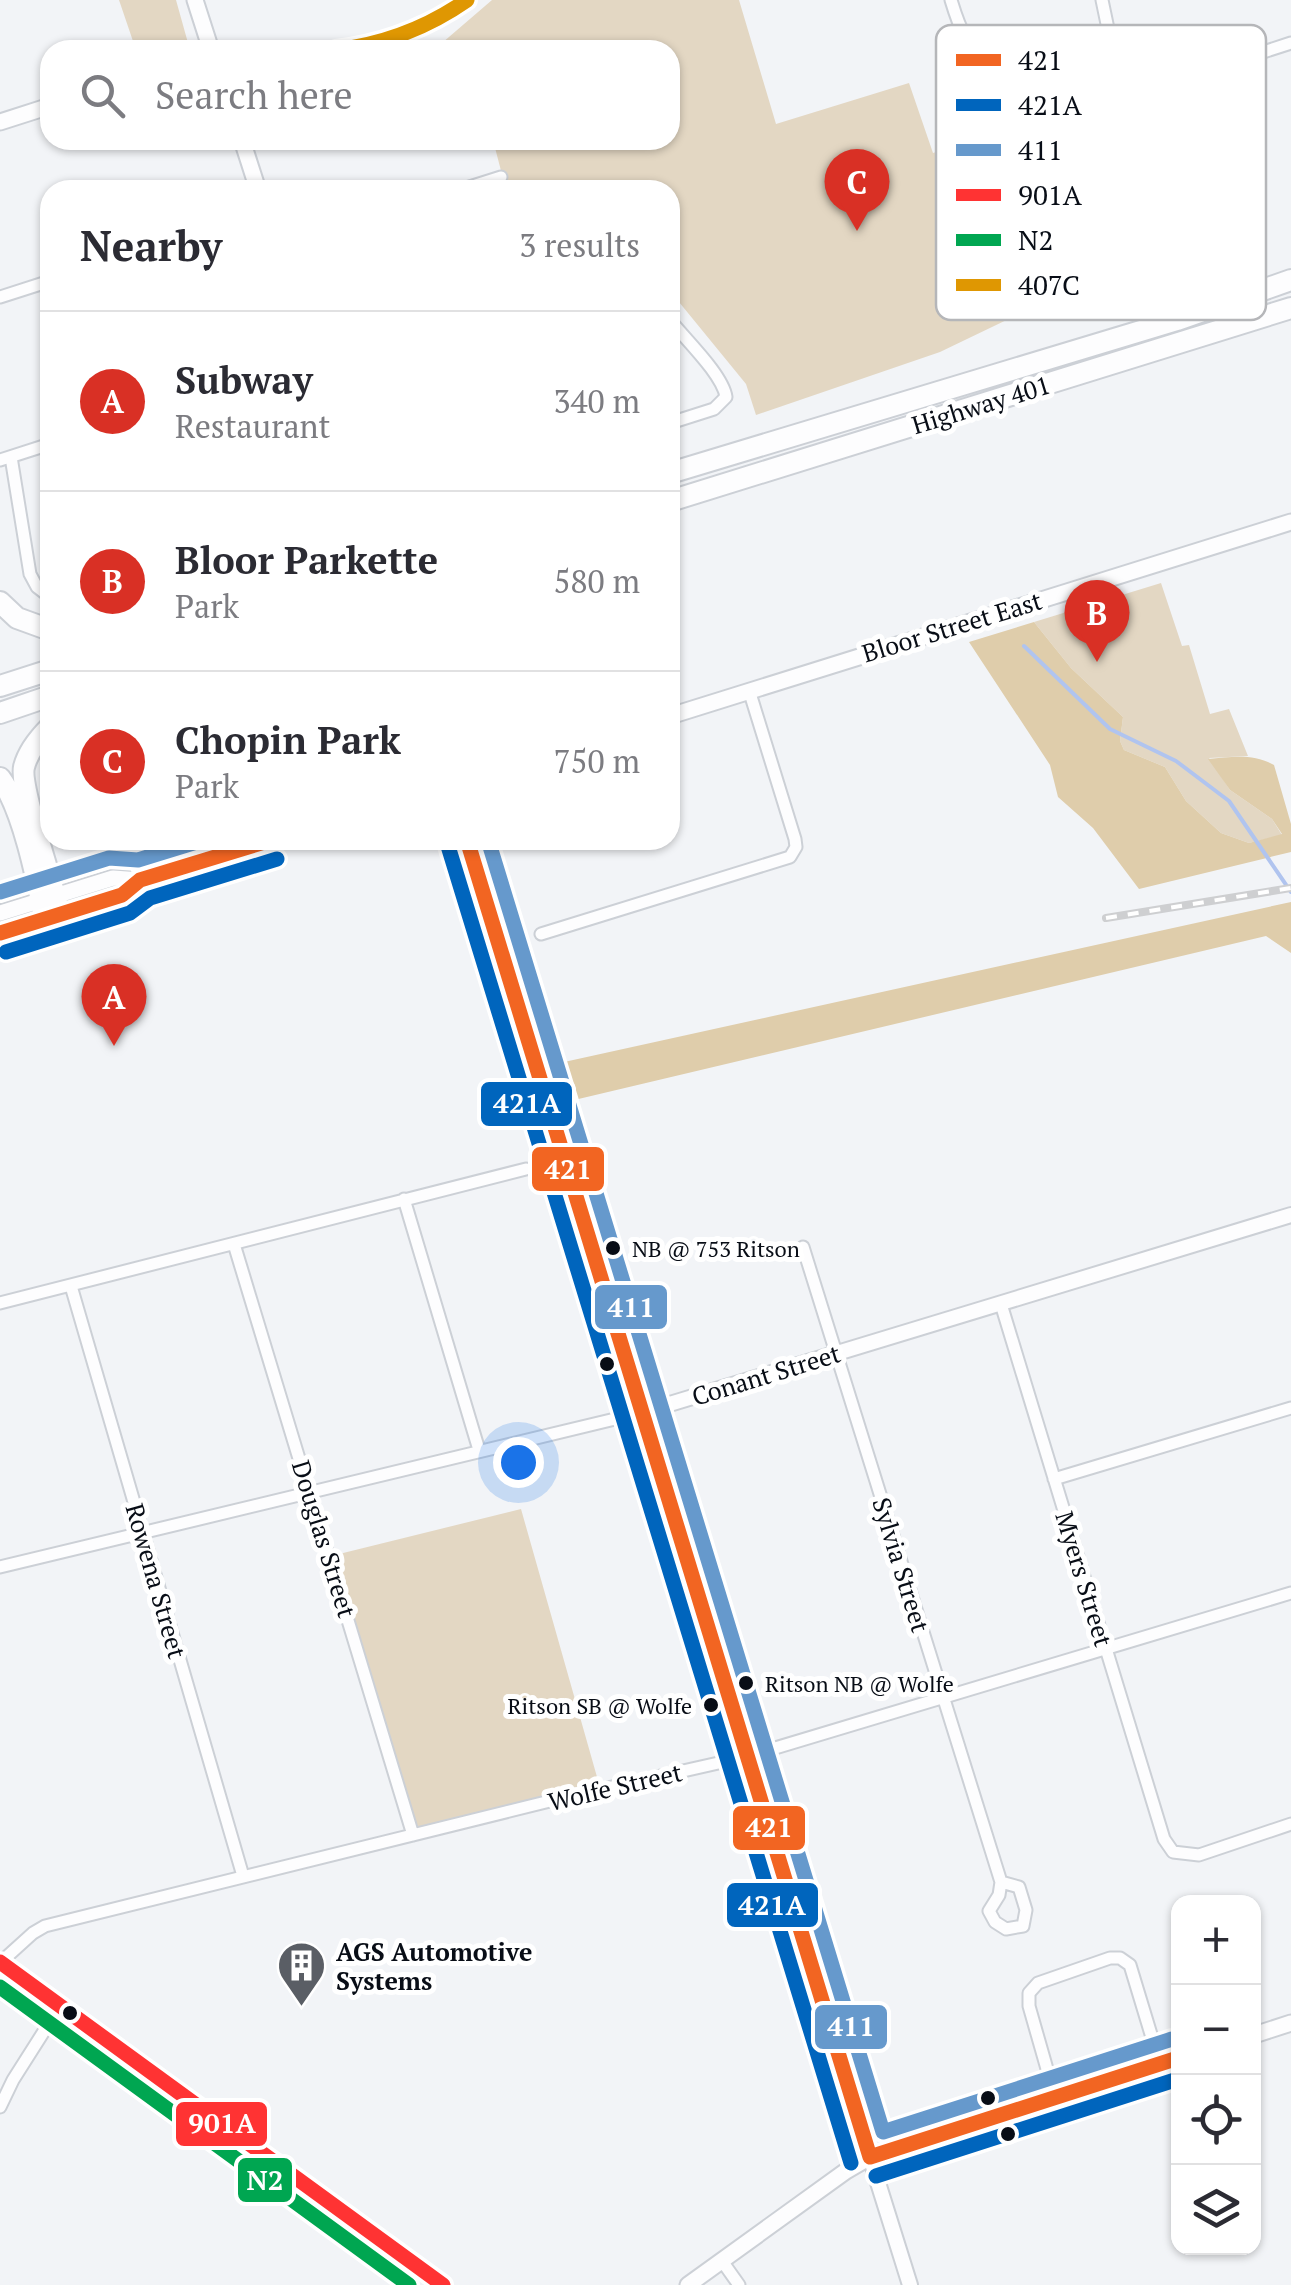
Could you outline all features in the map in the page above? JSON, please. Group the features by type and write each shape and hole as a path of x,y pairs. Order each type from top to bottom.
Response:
{"highway":[{"name":"Highway 401","path":"1266,289 1291,280"},
{"name":"Highway 401","path":"1266,316 1291,308"},
{"name":"Highway 401","path":"680,469 1177,320"},
{"name":"Highway 401","path":"680,499 1253,320"},
{"path":"0,602 18,618 40,626"},
{"path":"0,686 40,673"},
{"path":"0,712 40,699"},
{"path":"40,738 23,769 50,908"},
{"path":"0,778 11,796 50,908"}],"main road":[{"path":"195,0 208,40"},
{"path":"0,122 40,109"},
{"path":"245,150 255,180"},
{"name":"Bloor Street East","path":"680,713 1291,522"},
{"path":"0,934 114,878 140,880 238,850"},
{"path":"470,850 870,2157"},
{"path":"0,913 50,908"},
{"path":"1,1962 443,2285"},
{"path":"1261,2032 1291,2023"},
{"path":"688,2285 870,2157 1171,2060"}],"street":[{"path":"390,40 445,16 467,0"},
{"path":"952,0 961,25"},
{"path":"1102,0 1107,25"},
{"path":"1266,51 1291,44"},
{"path":"494,180 501,178"},
{"path":"0,297 40,284"},
{"path":"680,332 726,390 724,402 714,409 680,420"},
{"path":"40,447 6,458 30,574 40,590"},
{"path":"541,934 785,861 794,852 795,839 748,690"},
{"path":"130,850 140,880"},
{"path":"0,1304 526,1169"},
{"path":"404,1199 478,1450"},
{"name":"Conant Street","path":"0,1567 640,1413 1291,1215"},
{"name":"Douglas Street","path":"234,1244 413,1835"},
{"name":"Sylvia Street","path":"803,1246 1000,1882"},
{"name":"Rowena Street","path":"71,1286 244,1876"},
{"name":"Myers Street","path":"1001,1304 1164,1839 1173,1852 1199,1855 1291,1824"},
{"path":"1054,1479 1291,1408"},
{"name":"Wolfe Street","path":"1,1962 32,1932 45,1926 745,1757 1291,1593"},
{"path":"1055,2097 1029,1993 1038,1983 1110,1958 1120,1958 1130,1965 1160,2064"},
{"path":"0,2106 60,2006"},
{"path":"870,2157 910,2285"},
{"path":"722,2261 739,2285"}],"shaded area":[{"path":"119,0 176,0 187,40 133,40"},
{"path":"492,0 739,0 776,124 909,83 933,153 936,152 936,320 1007,320 940,352 756,415 746,384 680,303 680,180 503,180 496,150 680,150 680,40 445,40"},
{"path":"1161,583 1182,646 1189,645 1210,714 1229,709 1248,756 1209,758 1230,790 1272,819 1282,835 1249,843 1221,833 1186,801 1165,767 1124,750 1120,741 1123,717 1071,668 1034,622"},
{"path":"1034,622 1071,668 1123,717 1120,741 1124,750 1165,767 1186,801 1221,833 1249,843 1282,834 1272,819 1230,790 1208,759 1250,757 1274,765 1291,824 1291,852 1139,889 1093,828 1058,797 1050,765 969,642"},
{"path":"1291,902 1291,953 1266,936 570,1101 555,1064"},
{"path":"521,1509 599,1784 415,1829 331,1556"}],"waterway":[{"path":"1024,646 1110,729 1176,761 1229,801 1291,892"}],"railway":[{"path":"1106,918 1291,888"}],"transit line":[{"name":"407C","path":"384,40 437,19 467,0"},
{"name":"411","path":"0,892 109,858 138,860 170,850"},
{"name":"421","path":"0,933 122,895 140,880 238,850"},
{"name":"421A","path":"449,850 851,2163"},
{"name":"421","path":"470,850 870,2157"},
{"name":"411","path":"491,850 883,2132 1171,2039"},
{"name":"421A","path":"6,952 130,913 150,898 277,859"},
{"name":"901A","path":"0,1962 443,2285"},
{"name":"N2","path":"0,1987 409,2285"},
{"name":"421","path":"870,2157 1171,2060"},
{"name":"421A","path":"876,2176 1171,2081"}],"place":[{"name":"Chopin Park","path":"857,231"},
{"name":"Bloor Parkette","path":"1097,662"},
{"name":"Subway","path":"114,1046"},
{"name":"NB @ 753 Ritson","path":"613,1248"},
{"name":"Ritson NB @ Wolfe","path":"746,1683"},
{"name":"Ritson SB @ Wolfe","path":"711,1705"},
{"name":"AGS Automotive Systems","path":"301,2008"}]}
